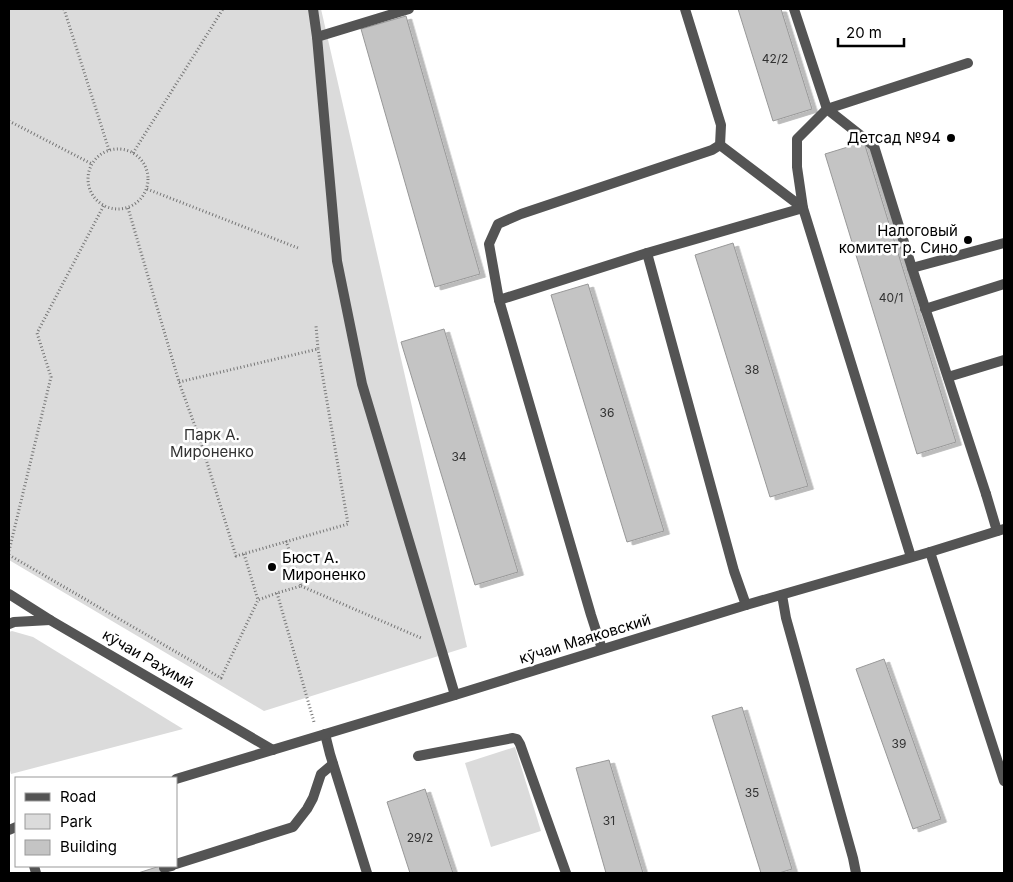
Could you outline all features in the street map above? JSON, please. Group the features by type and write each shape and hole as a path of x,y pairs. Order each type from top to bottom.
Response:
{"street":[{"path":"313,9 337,261 360,375 455,695"},
{"path":"317,36 409,9"},
{"path":"686,9 721,125 720,145"},
{"path":"794,9 827,109 874,146 925,309 986,494 1000,530"},
{"path":"911,557 803,208 797,167 797,140 827,109 968,63"},
{"path":"720,145 803,208"},
{"path":"602,649 499,300 489,244 498,224 521,214 712,150 720,145"},
{"path":"499,300 647,253 803,208"},
{"path":"912,268 1004,242"},
{"path":"647,253 732,561 746,605"},
{"path":"925,309 1004,284"},
{"path":"948,377 1004,360"},
{"name":"кӯчаи Маяковский","path":"178,778 746,605 1000,530"},
{"path":"930,552 1004,782"},
{"name":"кӯчаи Раҳимӣ","path":"9,594 50,620 274,750"},
{"path":"782,595 786,618 854,858 856,873"},
{"path":"9,624 14,622 50,620"},
{"path":"321,735 333,764 367,873"},
{"path":"418,756 512,738 517,739 566,873"},
{"path":"178,863 293,827 308,809 314,798 321,774 333,764"}],"path":[{"path":"64,9 109,150"},
{"path":"133,153 223,9"},
{"path":"9,121 92,164"},
{"path":"119,148 133,153 137,154 144,161 148,170 147,189 143,197 136,204 128,208 109,208 100,203 89,188 89,169 101,154 109,150 119,148"},
{"path":"147,189 298,248"},
{"path":"104,205 37,333 51,377 9,553 221,678 258,600 244,554"},
{"path":"128,208 179,382 200,440 236,556 348,524 318,349 316,326"},
{"path":"179,382 318,349"},
{"path":"286,541 301,586"},
{"path":"258,600 301,586 424,639"},
{"path":"277,593 321,735"}],"green space":[{"name":"Парк А. Мироненко","path":"9,9 321,9 467,647 264,711 9,560"},
{"path":"12,631 33,637 183,729 11,774 9,767 9,632"},
{"path":"515,747 541,831 491,847 465,763"}],"building":[{"path":"738,9 781,9 812,109 773,121"},
{"path":"406,16 480,274 435,287 361,29"},
{"path":"864,142 956,442 917,454 825,154"},
{"path":"733,243 808,486 770,497 695,255"},
{"path":"588,284 664,531 627,542 551,295"},
{"path":"444,329 518,572 475,585 401,342"},
{"path":"884,659 941,819 913,829 856,669"},
{"path":"742,707 792,869 779,873 761,873 712,716"},
{"path":"609,760 643,873 606,873 576,768"},
{"path":"425,789 453,873 410,873 387,802"},
{"path":"160,867 162,873 138,873"}],"place":[{"name":"Детсад №94","path":"951,138"},
{"name":"Налоговый комитет р. Сино","path":"968,240"},
{"name":"Бюст А. Мироненко","path":"272,567"}]}
